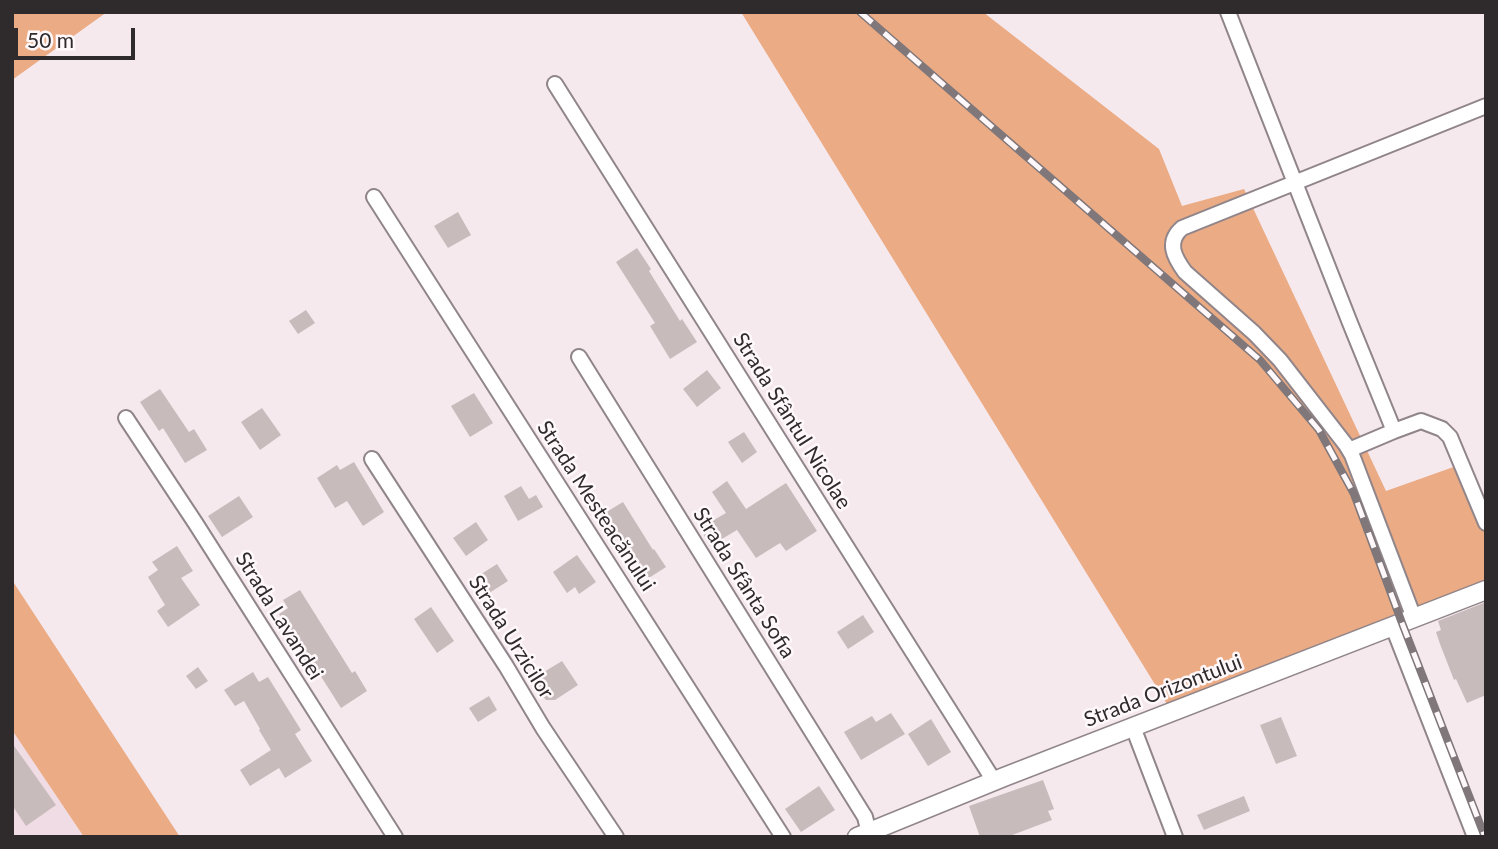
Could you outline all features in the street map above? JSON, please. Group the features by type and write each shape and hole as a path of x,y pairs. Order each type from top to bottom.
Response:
{"street":[{"path":"1228,12 1394,431"},
{"name":"Strada Sfântul Nicolae","path":"555,84 994,781"},
{"path":"1414,618 1349,450 1280,360 1254,333 1185,272 1177,262 1172,244 1175,234 1182,228 1486,106"},
{"name":"Strada Mesteacănului","path":"374,197 783,837"},
{"name":"Strada Sfânta Sofia","path":"579,357 865,817 865,835"},
{"name":"Strada Lavandei","path":"126,418 395,837"},
{"path":"1349,450 1421,421 1442,429 1450,437 1486,523"},
{"name":"Strada Urzicilor","path":"372,459 616,837"},
{"name":"Strada Orizontului","path":"865,835 994,781 1486,590"},
{"path":"1392,627 1475,837"},
{"path":"1133,727 1175,837"}],"shaded area":[{"path":"12,12 107,12 12,80"},
{"path":"741,12 983,12 1159,149 1182,206 1244,189 1386,491 1462,464 1486,525 1486,580 1167,704"},
{"path":"12,580 180,837 84,837 12,730"},
{"path":"12,730 84,837 12,837"}],"building":[{"path":"458,212 471,235 448,248 434,226"},
{"path":"637,248 680,321 682,319 697,342 670,359 650,326 655,323 616,262"},
{"path":"306,310 315,323 298,334 289,321"},
{"path":"707,370 721,388 697,407 683,389"},
{"path":"160,389 189,432 194,429 207,450 185,463 163,428 159,431 140,402"},
{"path":"474,393 493,423 470,437 451,406"},
{"path":"262,408 281,435 260,450 241,422"},
{"path":"744,432 757,452 742,463 728,442"},
{"path":"354,462 384,512 363,526 347,501 335,508 317,478 337,465 340,470"},
{"path":"727,481 746,509 786,483 817,531 786,551 780,543 756,558 737,530 710,546 700,528 726,513 712,492"},
{"path":"521,486 529,499 536,495 543,507 518,521 504,496"},
{"path":"239,496 253,517 222,537 208,516"},
{"path":"623,502 666,567 641,583 629,565 633,563 603,514"},
{"path":"476,522 488,540 466,556 453,538"},
{"path":"177,546 193,571 181,578 200,605 168,627 157,611 165,605 148,577 158,570 152,562"},
{"path":"577,555 596,582 579,594 575,587 567,593 553,572"},
{"path":"497,564 508,581 486,595 475,578"},
{"path":"300,590 352,673 355,671 367,691 341,708 315,667 310,671 302,658 305,656 279,614 288,608 283,600"},
{"path":"1486,602 1486,695 1467,703 1456,679 1454,680 1440,644 1436,632 1441,630 1438,621"},
{"path":"431,607 454,641 437,653 414,619"},
{"path":"863,615 874,632 848,649 837,632"},
{"path":"562,661 578,685 555,700 546,700 538,691 539,675"},
{"path":"198,667 208,681 196,689 186,676"},
{"path":"253,672 259,682 268,677 301,730 295,734 312,761 285,778 279,768 250,786 240,770 271,750 244,701 235,706 224,690"},
{"path":"489,696 497,710 478,722 469,708"},
{"path":"891,713 905,734 861,760 844,732 872,716 876,722"},
{"path":"1281,717 1297,756 1276,764 1260,725"},
{"path":"931,719 951,752 928,766 908,734"},
{"path":"12,743 56,805 26,826 12,805"},
{"path":"1043,780 1054,809 1048,811 1052,820 1007,837 980,837 969,806"},
{"path":"819,786 835,810 801,832 785,809"},
{"path":"1244,796 1250,811 1204,830 1197,815"}],"railway":[{"path":"860,12 1260,360 1319,430 1354,494 1485,837"}]}
